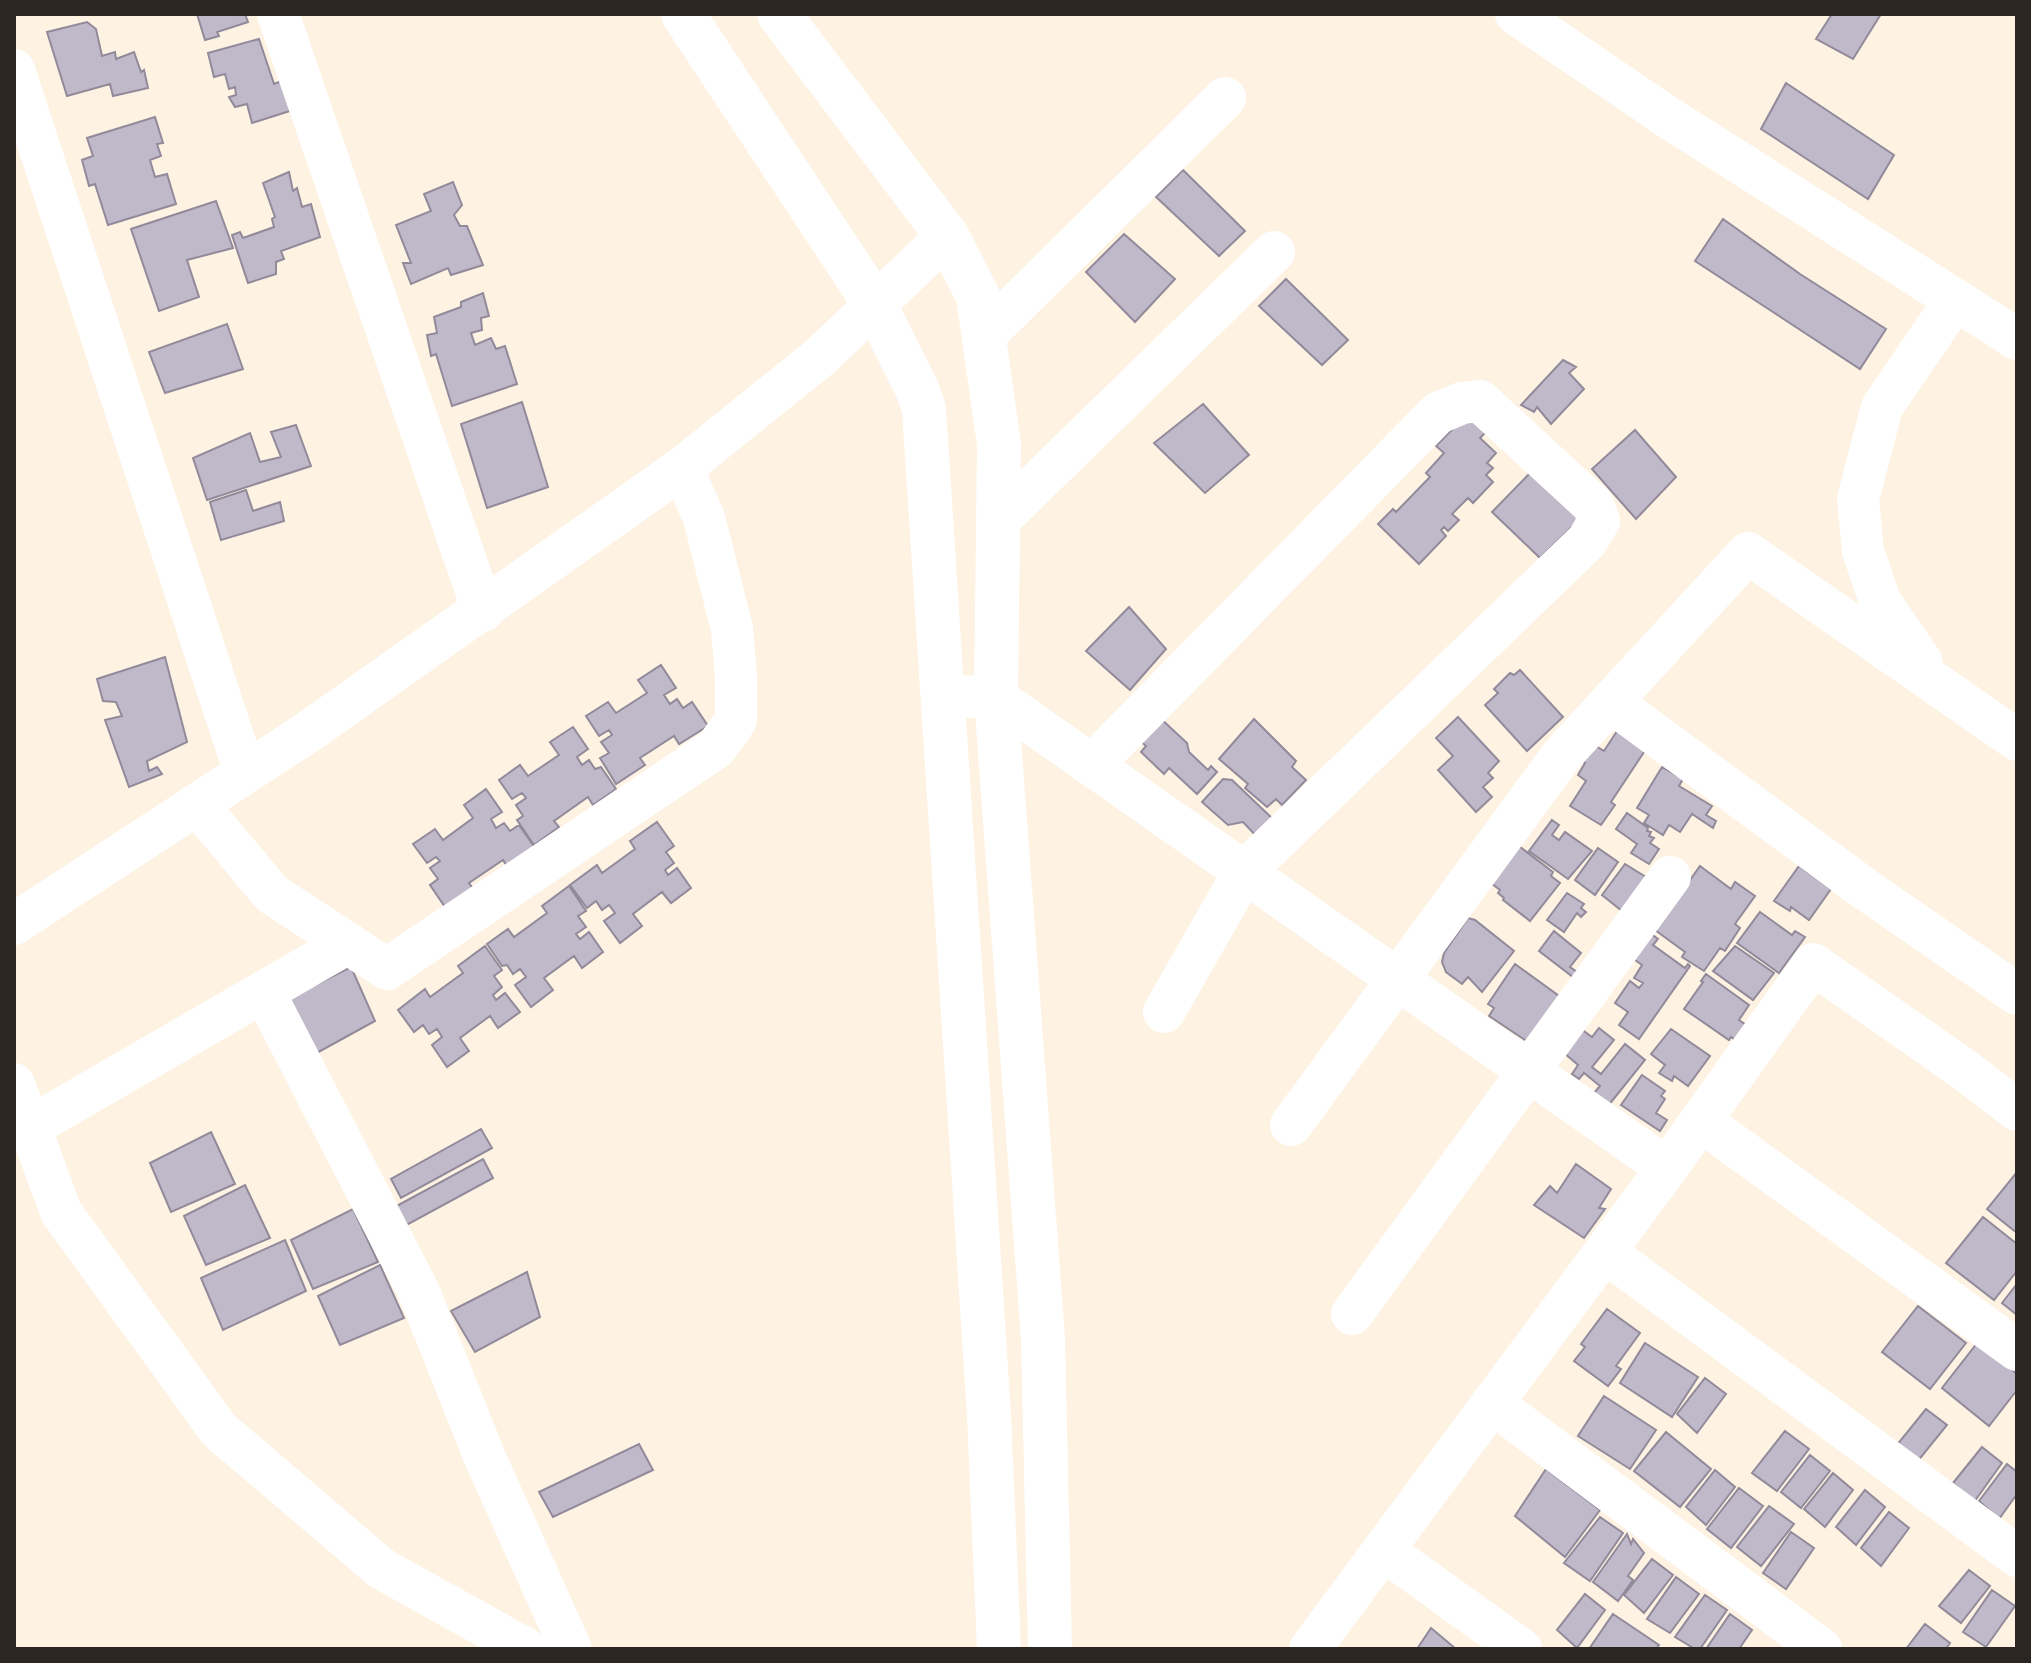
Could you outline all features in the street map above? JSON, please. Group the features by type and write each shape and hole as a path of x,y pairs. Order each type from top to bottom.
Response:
{"street":[{"path":"278,14 483,611"},
{"path":"683,14 874,303 924,409 989,1415 999,1649"},
{"path":"779,14 947,236 978,296 999,444 996,698 1043,1339 1050,1649"},
{"path":"1516,14 1669,118 2017,339"},
{"path":"14,70 245,773"},
{"path":"984,336 1225,98"},
{"path":"14,924 245,773 483,611 698,456 820,357 947,236"},
{"path":"999,520 1274,252"},
{"path":"1936,684 1880,601 1863,551 1858,499 1882,407 1955,300"},
{"path":"1092,765 1438,413 1462,403 1480,401 1593,505 1599,521 1587,541 1244,872 1164,1012"},
{"path":"197,804 272,894 387,969 716,748 736,720 736,676 732,629 704,518 698,456"},
{"path":"1291,1125 1562,755 1748,553 2017,740"},
{"path":"944,695 996,698 1667,1168"},
{"path":"1611,702 1865,889 2017,994"},
{"path":"1352,1314 1670,877"},
{"path":"30,1127 348,943"},
{"path":"1310,1649 1667,1168 1813,964 2017,1110"},
{"path":"264,992 419,1292 485,1458 571,1649"},
{"path":"14,1084 61,1212 219,1430 382,1569 526,1649"},
{"path":"1701,1121 2017,1350"},
{"path":"1605,1252 2017,1556"},
{"path":"1492,1403 1821,1649"},
{"path":"1383,1550 1521,1649"}],"building":[{"path":"197,14 245,14 248,22 217,32 219,36 205,40"},
{"path":"1832,14 1881,14 1853,59 1816,39"},
{"path":"87,22 96,29 102,56 115,52 116,59 134,52 141,72 144,70 148,88 113,96 110,84 67,96 47,32"},
{"path":"259,39 274,84 289,78 296,109 252,123 247,104 235,107 229,97 236,95 235,87 229,89 225,74 214,77 208,53"},
{"path":"1786,83 1894,155 1868,199 1761,129"},
{"path":"155,117 163,143 157,144 161,156 150,160 155,177 167,174 176,204 108,225 95,184 89,186 82,160 93,156 87,138"},
{"path":"1183,170 1245,231 1219,256 1156,197"},
{"path":"289,172 293,191 297,188 302,207 311,204 320,237 281,251 284,259 276,262 276,274 248,283 232,235 240,232 243,238 274,227 272,219 275,217 263,183"},
{"path":"453,182 462,205 454,215 460,226 467,226 483,265 451,275 448,268 411,284 403,263 411,263 396,225 431,211 424,194"},
{"path":"216,201 233,248 187,260 199,297 159,311 131,229"},
{"path":"1723,219 1800,274 1886,329 1860,369 1695,261"},
{"path":"1124,234 1175,279 1135,322 1086,272"},
{"path":"1286,279 1348,340 1322,365 1259,306"},
{"path":"483,293 489,316 481,318 482,330 471,333 475,345 491,338 496,349 505,346 517,384 452,406 436,354 431,356 427,335 437,333 434,317 461,307 461,302"},
{"path":"227,324 243,369 165,393 149,352"},
{"path":"1563,360 1576,367 1569,373 1584,389 1551,424 1537,407 1534,412 1521,405"},
{"path":"522,402 548,487 487,508 461,424"},
{"path":"1203,404 1249,455 1205,493 1154,443"},
{"path":"1471,410 1490,428 1480,438 1496,453 1487,463 1493,468 1486,475 1493,482 1473,503 1468,498 1452,514 1459,520 1448,531 1444,527 1441,530 1446,536 1419,564 1378,524 1393,509 1396,512 1430,477 1426,473 1444,453 1436,446"},
{"path":"296,425 311,466 207,500 193,458 250,433 260,462 281,457 271,432"},
{"path":"1635,430 1676,477 1636,519 1592,469"},
{"path":"1533,470 1581,518 1540,558 1492,512"},
{"path":"246,490 253,511 280,502 284,521 221,540 210,502"},
{"path":"1129,607 1166,649 1130,690 1086,651"},
{"path":"165,657 187,742 147,761 149,771 157,767 162,774 129,787 105,720 122,716 116,702 103,701 97,679"},
{"path":"661,665 676,688 664,695 670,704 677,699 683,708 692,702 708,726 679,744 674,736 640,758 645,765 616,784 600,758 609,753 601,742 612,735 609,730 599,736 586,716 608,702 616,713 647,693 638,680"},
{"path":"1520,670 1563,717 1527,751 1485,705 1498,693 1494,689 1510,673 1514,675"},
{"path":"1159,717 1187,743 1189,752 1208,770 1211,766 1217,772 1197,794 1169,768 1164,774 1141,752 1146,746 1138,739"},
{"path":"1458,717 1499,761 1488,773 1493,778 1483,787 1492,797 1476,812 1438,770 1453,756 1436,738"},
{"path":"1254,719 1296,761 1292,767 1306,780 1282,805 1276,799 1267,807 1245,788 1248,784 1219,759"},
{"path":"573,727 588,749 577,757 582,765 589,760 595,769 601,767 616,789 593,805 588,797 554,821 559,827 534,845 517,820 523,816 516,805 526,798 522,793 512,799 499,780 520,765 528,776 559,755 550,742"},
{"path":"1619,728 1648,746 1611,802 1615,805 1601,825 1570,806 1586,781 1578,775 1585,763 1580,759 1591,743 1604,751"},
{"path":"1662,767 1683,779 1679,786 1712,806 1706,815 1716,821 1713,828 1692,814 1680,832 1669,825 1663,835 1644,823 1649,815 1637,808"},
{"path":"1223,779 1232,780 1274,820 1259,839 1243,822 1228,825 1202,802"},
{"path":"486,789 502,812 491,819 496,828 504,823 510,831 519,825 535,848 508,868 503,860 469,883 474,890 447,910 430,885 438,879 430,868 440,861 436,857 427,863 413,844 435,829 443,840 473,818 464,805"},
{"path":"1627,813 1648,828 1647,831 1651,832 1649,836 1654,838 1650,843 1659,849 1649,864 1631,853 1637,844 1616,829"},
{"path":"1552,820 1559,825 1552,835 1559,840 1565,832 1592,851 1568,879 1529,851"},
{"path":"657,822 674,846 666,852 674,863 665,870 668,875 677,868 691,888 671,903 662,892 633,914 642,926 620,943 604,921 615,913 609,905 602,910 596,901 587,908 570,885 597,865 602,873 635,849 630,841"},
{"path":"1515,843 1553,872 1551,876 1560,883 1530,921 1503,900 1498,893 1500,890 1487,880"},
{"path":"1598,848 1618,862 1595,895 1575,880"},
{"path":"1625,864 1646,877 1622,911 1602,895"},
{"path":"1700,866 1731,889 1735,882 1755,896 1735,924 1740,928 1725,951 1720,948 1704,971 1682,957 1685,952 1655,930"},
{"path":"1799,866 1831,889 1809,920 1791,907 1790,911 1774,901"},
{"path":"569,886 586,911 578,916 586,927 576,934 580,939 589,932 603,952 582,968 574,956 544,978 553,990 531,1007 515,985 526,977 520,969 513,974 507,965 502,966 487,944 508,929 514,937 547,913 542,906"},
{"path":"1567,893 1584,904 1581,908 1586,912 1581,917 1577,913 1564,932 1547,920"},
{"path":"1760,912 1792,935 1795,931 1805,937 1779,973 1737,943"},
{"path":"1468,918 1475,920 1514,951 1482,992 1468,977 1462,984 1446,972 1442,962 1444,953"},
{"path":"1646,930 1658,939 1653,945 1685,968 1688,964 1690,966 1639,1039 1619,1025 1628,1012 1615,1003 1630,981 1639,988 1643,983 1634,978 1642,965 1628,955"},
{"path":"1554,931 1581,953 1570,967 1577,972 1573,977 1539,951"},
{"path":"485,946 502,970 494,976 502,987 493,995 496,1000 505,993 520,1012 498,1028 490,1016 460,1038 469,1051 447,1067 432,1045 442,1037 437,1029 429,1034 423,1025 414,1032 398,1010 425,989 430,997 463,973 458,966"},
{"path":"1735,946 1774,973 1753,1000 1713,971"},
{"path":"1515,964 1566,1001 1531,1044 1489,1016 1494,1008 1488,1004"},
{"path":"351,967 375,1021 313,1055 289,998"},
{"path":"1706,974 1749,1005 1739,1020 1749,1027 1738,1042 1731,1037 1729,1040 1684,1009"},
{"path":"1599,1028 1614,1040 1592,1067 1601,1074 1625,1044 1645,1060 1608,1106 1593,1094 1600,1086 1584,1073 1579,1079 1572,1074 1578,1065 1563,1052 1581,1029 1592,1037"},
{"path":"1671,1029 1710,1056 1688,1086 1674,1076 1672,1081 1659,1073 1665,1065 1651,1054"},
{"path":"1642,1075 1665,1091 1661,1096 1665,1099 1656,1113 1667,1120 1660,1131 1621,1105"},
{"path":"481,1129 492,1148 401,1198 391,1179"},
{"path":"211,1132 235,1184 171,1212 150,1163"},
{"path":"483,1159 493,1178 403,1227 393,1208"},
{"path":"1576,1164 1611,1189 1599,1208 1605,1209 1584,1238 1534,1205 1550,1186 1557,1193"},
{"path":"2017,1172 2017,1233 1987,1209"},
{"path":"245,1185 270,1238 206,1265 184,1216"},
{"path":"353,1209 378,1262 313,1289 291,1240"},
{"path":"1983,1217 2017,1244 2017,1271 1994,1300 1946,1263"},
{"path":"285,1240 306,1291 223,1330 201,1278"},
{"path":"380,1265 404,1318 340,1345 318,1296"},
{"path":"527,1272 540,1317 475,1352 451,1311"},
{"path":"2017,1284 2017,1315 2002,1303"},
{"path":"1918,1306 1966,1343 1930,1389 1882,1352"},
{"path":"1607,1309 1640,1333 1616,1366 1621,1369 1608,1386 1574,1361 1585,1347 1581,1344"},
{"path":"1978,1342 2017,1374 2017,1390 1989,1426 1942,1388"},
{"path":"1645,1343 1698,1377 1672,1417 1620,1383"},
{"path":"1705,1378 1726,1394 1697,1433 1677,1414"},
{"path":"1604,1396 1656,1430 1630,1469 1578,1436"},
{"path":"1926,1409 1947,1425 1917,1462 1896,1446"},
{"path":"1785,1431 1809,1449 1777,1491 1752,1473"},
{"path":"1666,1432 1711,1469 1680,1507 1634,1471"},
{"path":"639,1444 653,1470 553,1517 539,1492"},
{"path":"1982,1447 2002,1463 1974,1502 1953,1483"},
{"path":"1810,1455 1830,1471 1801,1508 1781,1492"},
{"path":"2007,1464 2017,1472 2017,1494 1999,1519 1979,1501"},
{"path":"1546,1469 1600,1510 1565,1557 1515,1516"},
{"path":"1715,1470 1735,1487 1706,1525 1686,1507"},
{"path":"1833,1473 1853,1490 1825,1527 1804,1509"},
{"path":"1739,1488 1763,1506 1731,1548 1707,1529"},
{"path":"1865,1490 1885,1507 1856,1545 1836,1527"},
{"path":"1769,1506 1794,1524 1761,1566 1737,1547"},
{"path":"1889,1512 1909,1528 1881,1566 1861,1548"},
{"path":"1600,1517 1623,1533 1590,1581 1564,1563"},
{"path":"1791,1532 1814,1548 1786,1589 1763,1573"},
{"path":"1627,1534 1631,1544 1633,1539 1644,1553 1628,1576 1633,1580 1618,1601 1593,1582"},
{"path":"1652,1559 1673,1575 1644,1613 1624,1595"},
{"path":"1969,1570 1990,1586 1961,1623 1939,1606"},
{"path":"1676,1577 1699,1594 1670,1633 1647,1619"},
{"path":"1992,1590 2015,1606 1986,1647 1963,1632"},
{"path":"1585,1594 1605,1610 1577,1648 1557,1630"},
{"path":"1705,1595 1727,1610 1700,1649 1695,1649 1675,1637"},
{"path":"1613,1614 1659,1645 1656,1649 1589,1649"},
{"path":"1730,1614 1752,1630 1739,1649 1706,1649"},
{"path":"1925,1624 1950,1643 1946,1649 1906,1649"},
{"path":"1431,1628 1456,1649 1417,1649"}]}
